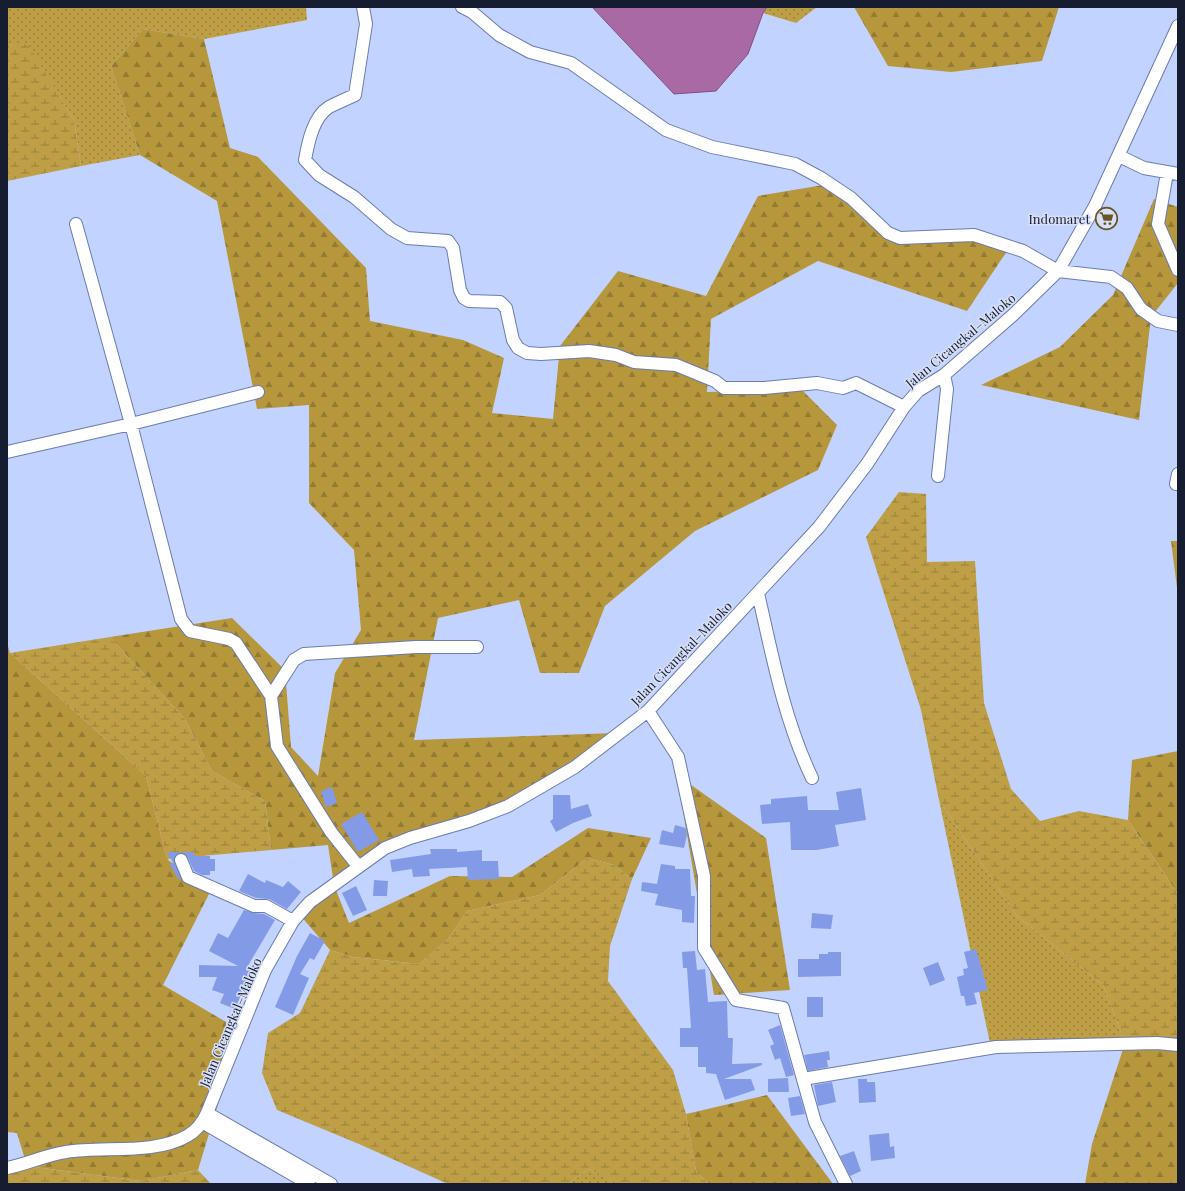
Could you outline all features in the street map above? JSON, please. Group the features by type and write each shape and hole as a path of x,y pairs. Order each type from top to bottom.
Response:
{"street":[{"path":"363,7 366,24 355,95 328,108 319,117 308,143 305,160 319,175 354,197 391,229 407,238 448,241 453,248 460,290 464,298 469,301 500,302 506,308 513,340 518,348 527,353 541,354 589,351 616,355 634,362 676,365 715,381 724,388 764,388 817,384 843,388 856,383 904,407"},
{"path":"462,7 472,12 499,35 530,52 571,63 666,130 712,147 794,164 821,178 851,198 888,233 894,236 900,238 974,235 1023,251 1058,271 1111,277 1127,288 1141,309 1158,321 1178,325"},
{"name":"Jalan Cicangkal–Maloko","path":"7,1168 64,1152 88,1149 150,1147 172,1143 189,1135 205,1118 264,970 293,921 310,902 385,848 410,838 469,821 508,806 575,767 648,711 819,527 867,464 904,407 918,391 944,375 1013,315 1058,271 1095,206 1178,26"},
{"path":"1118,156 1144,168 1172,174 1158,224 1178,270"},
{"path":"76,224 131,424 181,618 190,631 229,639 236,643 270,696 277,746 331,832 358,866"},
{"path":"938,476 947,389 944,375"},
{"path":"7,452 131,424 258,392"},
{"path":"1178,474 1176,484 1178,484"},
{"path":"758,593 778,680 799,750 812,778"},
{"path":"270,696 294,660 304,654 416,647 477,647"},
{"path":"648,711 678,757 704,876 704,948 736,1000 783,1008 814,1122 846,1184"},
{"path":"181,860 188,877 254,906 266,906 293,921"},
{"path":"803,1078 996,1047 1157,1043 1178,1045"},
{"path":"205,1118 309,1184"},
{"path":"205,1118 331,1184"}],"green space":[{"path":"7,7 306,7 307,20 204,39 143,29 111,66 140,155 81,166 74,120 28,45 7,46"},
{"path":"767,7 817,7 796,23 763,13"},
{"path":"854,7 1059,7 1042,61 951,72 888,66"},
{"path":"143,29 204,39 230,148 258,157 366,268 370,321 463,340 504,358 492,413 553,419 560,346 618,271 706,296 758,196 829,184 904,240 967,233 1009,248 967,311 818,261 711,319 707,392 801,389 837,425 818,470 695,531 605,606 579,673 540,673 519,600 438,618 414,740 615,733 508,804 403,836 334,885 328,845 271,850 265,801 212,771 185,719 110,637 232,618 285,670 291,747 318,776 335,673 361,630 354,550 309,503 309,405 257,409 217,201 140,155 111,66"},
{"path":"28,44 74,120 81,166 7,181 7,46"},
{"path":"1154,199 1178,207 1178,283 1151,317 1139,420 981,385 1060,347 1113,295"},
{"path":"899,492 926,494 927,562 975,561 984,703 1011,789 1040,821 1079,811 1128,820 1178,894 1178,1042 1125,1043 1103,985 1017,916 939,800 921,710 866,537"},
{"path":"1171,541 1178,541 1178,588 1177,588"},
{"path":"110,637 185,719 212,771 265,801 271,850 167,859 146,776 10,653"},
{"path":"7,643 10,653 146,776 167,859 210,892 163,985 226,1022 222,1091 198,1170 141,1181 27,1166 17,1133 7,1132"},
{"path":"1178,751 1178,894 1128,820 1132,760"},
{"path":"677,775 766,838 790,990 714,995"},
{"path":"939,800 1017,916 1103,985 1125,1043 991,1048"},
{"path":"588,828 651,838 632,879 614,865 587,858 540,895 467,911 448,939 419,964 353,957 330,950 299,914 334,885 349,923 450,876 512,877"},
{"path":"587,858 614,865 632,879 610,946 608,981 673,1070 686,1114 696,1171 709,1184 618,1184 589,1169 568,1184 448,1184 359,1144 277,1110 262,1073 268,1033 300,1013 330,950 353,957 419,964 448,939 467,911 540,895"},
{"path":"1178,1042 1178,1184 1085,1184 1092,1144 1125,1043"},
{"path":"767,1095 833,1184 709,1184 696,1171 686,1114"},
{"path":"27,1166 141,1181 198,1170 211,1184 7,1184 7,1172"},
{"path":"589,1169 617,1183 618,1184 568,1184"}],"shaded area":[{"path":"592,7 767,7 763,13 748,54 716,91 674,94"}],"building":[{"path":"332,787 337,803 326,807 321,791"},
{"path":"861,788 866,820 835,825 839,846 817,850 791,850 790,822 762,824 760,805 771,804 771,799 807,796 808,810 839,810 836,792"},
{"path":"553,795 570,795 571,809 588,804 592,816 573,823 556,832 550,821 553,819"},
{"path":"362,812 379,840 358,852 341,824"},
{"path":"675,825 686,828 687,835 684,848 659,844 662,830 673,833"},
{"path":"430,849 457,849 457,852 482,850 482,861 498,861 499,879 468,880 467,867 429,869 430,876 413,877 412,869 392,872 390,860 431,854"},
{"path":"167,852 194,852 194,856 210,856 210,859 215,859 215,871 210,871 210,875 202,875 194,871 186,854 179,853 174,859 181,879 179,880 170,865 173,863"},
{"path":"661,864 675,866 675,869 690,869 691,896 695,896 694,923 682,922 682,910 655,905 658,894 641,891 642,882 657,884"},
{"path":"248,874 265,883 266,880 283,887 288,881 301,892 287,909 269,899 256,898 239,891"},
{"path":"374,880 388,881 387,896 373,896"},
{"path":"356,886 367,910 353,916 342,893"},
{"path":"244,910 264,914 275,920 246,969 251,971 235,1009 220,1003 224,994 212,990 217,977 199,977 199,965 238,966 209,951 218,933 228,938"},
{"path":"812,913 833,915 831,929 811,928"},
{"path":"310,933 325,941 314,960 310,958 300,974 309,978 293,1015 275,1007 297,956"},
{"path":"976,949 988,990 974,993 977,1004 966,1006 964,996 961,996 957,977 964,975 963,969 968,968 964,952"},
{"path":"695,951 697,970 705,969 708,1002 727,1001 728,1038 733,1038 732,1064 762,1063 762,1065 724,1079 751,1079 755,1090 725,1100 716,1074 706,1073 706,1067 698,1067 698,1047 680,1047 680,1028 691,1028 687,968 683,968 682,952"},
{"path":"828,952 841,952 841,976 798,977 798,959 819,959 819,954 828,954"},
{"path":"938,962 945,980 930,986 923,968"},
{"path":"807,997 823,997 823,1017 807,1017"},
{"path":"780,1025 794,1075 786,1077 780,1058 775,1060 770,1046 774,1044 768,1030"},
{"path":"829,1051 830,1060 827,1060 828,1067 808,1071 804,1055"},
{"path":"788,1078 789,1092 768,1092 768,1079"},
{"path":"858,1079 867,1079 867,1082 875,1082 876,1102 859,1103"},
{"path":"832,1082 836,1102 818,1106 814,1085"},
{"path":"800,1096 805,1114 791,1116 788,1098"},
{"path":"889,1133 890,1147 894,1146 895,1158 871,1161 869,1135"},
{"path":"854,1151 861,1171 850,1176 840,1156"}],"place":[{"name":"Indomaret","path":"1106,218"}]}
